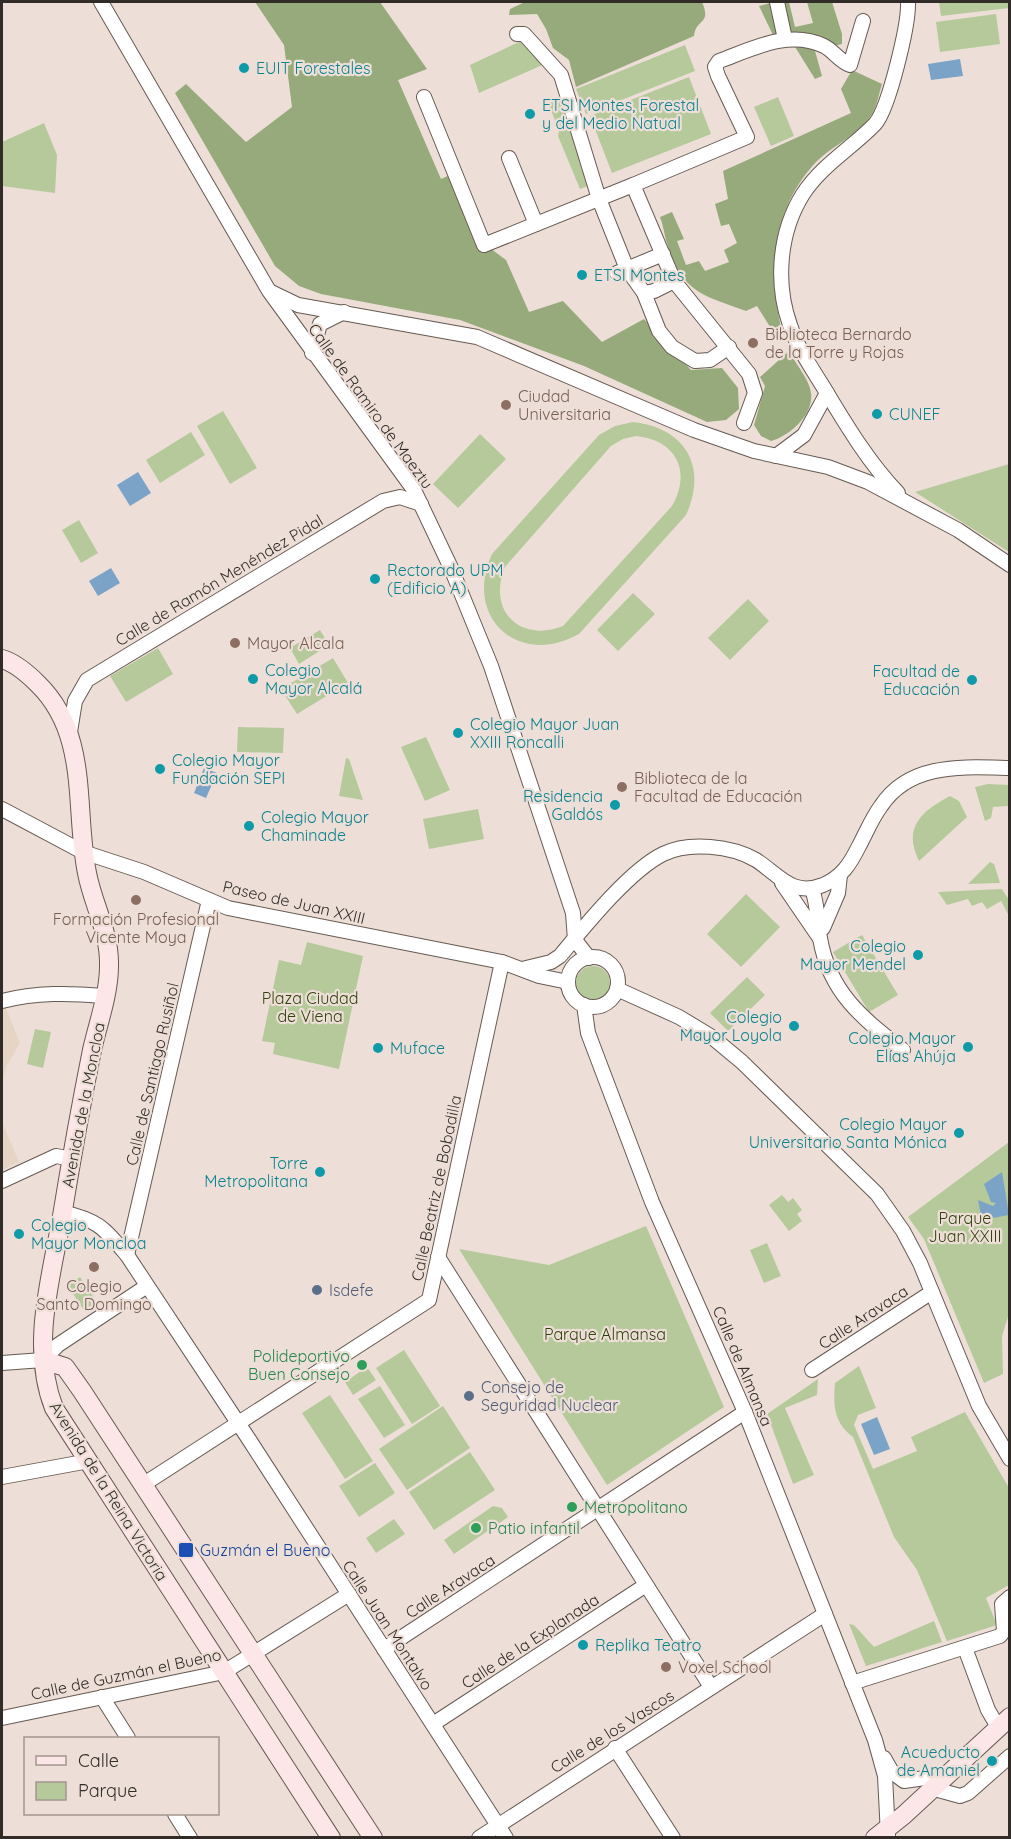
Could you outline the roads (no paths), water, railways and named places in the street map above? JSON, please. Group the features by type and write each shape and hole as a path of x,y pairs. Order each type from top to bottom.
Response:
{"street":[{"name":"Calle de Ramiro de Maeztu","path":"101,2 269,291 312,353 403,474 421,504 492,666 573,913 575,939"},
{"path":"777,2 785,39"},
{"path":"908,2 898,60 877,121 815,178 802,195 783,242 781,270 783,302 790,327 827,393 863,449 889,484 908,504"},
{"path":"424,97 484,245 747,137 715,67 719,61 785,39 824,46 843,63 850,65 863,21"},
{"path":"517,34 524,34 561,75 622,271 644,293 659,331 683,356 702,362 710,360 729,347"},
{"path":"509,158 536,224"},
{"path":"633,185 674,281 742,365 741,377 751,402 744,423"},
{"path":"622,271 663,254"},
{"path":"644,293 654,291 674,281"},
{"path":"269,291 298,305 477,337 694,430 776,456 828,467 868,482 958,530 1010,565"},
{"path":"312,353 321,324 344,312"},
{"path":"776,456 804,435 827,393"},
{"name":"Calle de Ramón Menéndez Pidal","path":"70,732 75,701 87,680 382,501 400,497 421,504"},
{"name":"Avenida de la Moncloa","path":"2,659 27,673 43,688 59,710 70,732 80,789 83,852 88,880 104,926 109,965 105,996 70,1161 44,1317 43,1360"},
{"path":"782,883 810,889 840,875 853,859 880,806 903,783 917,776 948,768 1010,768"},
{"name":"Paseo de Juan XXIII","path":"2,809 83,852 144,872 228,908 502,962 539,976 568,982"},
{"path":"522,969 551,962 644,867 661,854 687,847 717,848 755,860 782,883 820,939"},
{"path":"820,939 825,920 838,893 840,875"},
{"path":"810,889 811,924"},
{"path":"810,889 819,915 820,939 830,974 844,998 903,1050"},
{"name":"Calle de Santiago Rusiñol","path":"127,1256 209,900"},
{"path":"573,913 603,907"},
{"path":"575,939 589,958"},
{"path":"589,958 605,960 612,966 616,973 617,989 608,1002 592,1007 584,1005 573,996 568,982 574,966 589,958"},
{"name":"Calle Beatriz de Bobadilla","path":"144,1484 429,1300 502,962"},
{"path":"617,989 679,1017 712,1037 742,1062 877,1194 903,1231 932,1292 980,1406 1010,1459"},
{"path":"2,1001 27,994 105,996"},
{"name":"Calle de Almansa","path":"584,1005 588,1033 652,1202 745,1412 875,1740 892,1772 904,1781 945,1775"},
{"path":"2,1181 56,1156 68,1158 70,1161"},
{"name":"Calle Juan Montalvo","path":"62,1212 89,1218 108,1233 127,1256 238,1423 506,1838"},
{"path":"438,1257 711,1687"},
{"path":"2,1363 43,1360 58,1345 147,1287"},
{"name":"Calle Aravaca","path":"812,1370 932,1292"},
{"name":"Avenida de la Reina Victoria","path":"331,1838 54,1408 45,1385 43,1360 65,1367 144,1484 373,1838"},
{"name":"Calle Aravaca","path":"384,1649 745,1412"},
{"path":"2,1477 89,1461"},
{"name":"Calle de la Explanada","path":"433,1724 646,1585"},
{"name":"Calle de Guzmán el Bueno","path":"2,1718 224,1672 349,1594"},
{"path":"852,1683 1003,1634 1001,1607 1010,1597"},
{"name":"Calle de los Vascos","path":"479,1838 825,1614"},
{"path":"886,1835 931,1788 1004,1722 988,1710 964,1647"},
{"path":"102,1697 127,1737"},
{"name":"Calle de Almansa","path":"875,1740 885,1776 886,1835"},
{"path":"615,1748 673,1838"},
{"path":"931,1788 960,1796 968,1793 1010,1756"},
{"path":"176,1815 190,1838"}],"water":[{"path":"960,59 963,76 931,80 928,64"},
{"path":"138,472 151,493 130,506 117,485"},
{"path":"111,568 120,583 98,596 89,581"},
{"path":"204,768 217,773 206,798 194,793"},
{"path":"1002,1172 1009,1215 982,1220 978,1200 993,1206 996,1203 991,1202 984,1184"},
{"path":"877,1417 890,1449 874,1455 861,1424"}],"place":[{"name":"EUIT Forestales","path":"244,68"},
{"name":"ETSI Montes, Forestal y del Medio Natual","path":"530,114"},
{"name":"ETSI Montes","path":"582,275"},
{"name":"Biblioteca Bernardo de la Torre y Rojas","path":"753,343"},
{"name":"Ciudad Universitaria","path":"506,405"},
{"name":"CUNEF","path":"877,414"},
{"name":"Rectorado UPM (Edificio A)","path":"375,579"},
{"name":"Mayor Alcala","path":"235,643"},
{"name":"Colegio Mayor Alcalá","path":"253,679"},
{"name":"Facultad de Educación","path":"972,680"},
{"name":"Colegio Mayor Juan XXIII Roncalli","path":"458,733"},
{"name":"Colegio Mayor Fundación SEPI","path":"160,769"},
{"name":"Biblioteca de la Facultad de Educación","path":"622,787"},
{"name":"Residencia Galdós","path":"615,805"},
{"name":"Colegio Mayor Chaminade","path":"249,826"},
{"name":"Formación Profesional Vicente Moya","path":"136,900"},
{"name":"Colegio Mayor Mendel","path":"918,955"},
{"name":"Colegio Mayor Loyola","path":"794,1026"},
{"name":"Colegio Mayor Elías Ahúja","path":"968,1047"},
{"name":"Muface","path":"378,1048"},
{"name":"Colegio Mayor Universitario Santa Mónica","path":"959,1133"},
{"name":"Torre Metropolitana","path":"320,1172"},
{"name":"Colegio Mayor Moncloa","path":"19,1234"},
{"name":"Colegio Santo Domingo","path":"94,1267"},
{"name":"Isdefe","path":"317,1290"},
{"name":"Polideportivo Buen Consejo","path":"362,1365"},
{"name":"Consejo de Seguridad Nuclear","path":"469,1396"},
{"name":"Metropolitano","path":"572,1507"},
{"name":"Patio infantil","path":"476,1528"},
{"name":"Guzmán el Bueno","path":"186,1550"},
{"name":"Replika Teatro","path":"583,1645"},
{"name":"Voxel School","path":"666,1667"},
{"name":"Acueducto de Amaniel","path":"992,1761"}],"park label":[{"name":"Plaza Ciudad de Viena","path":"310,1007"},
{"name":"Parque Juan XXIII","path":"965,1227"},
{"name":"Parque Almansa","path":"605,1334"}]}
